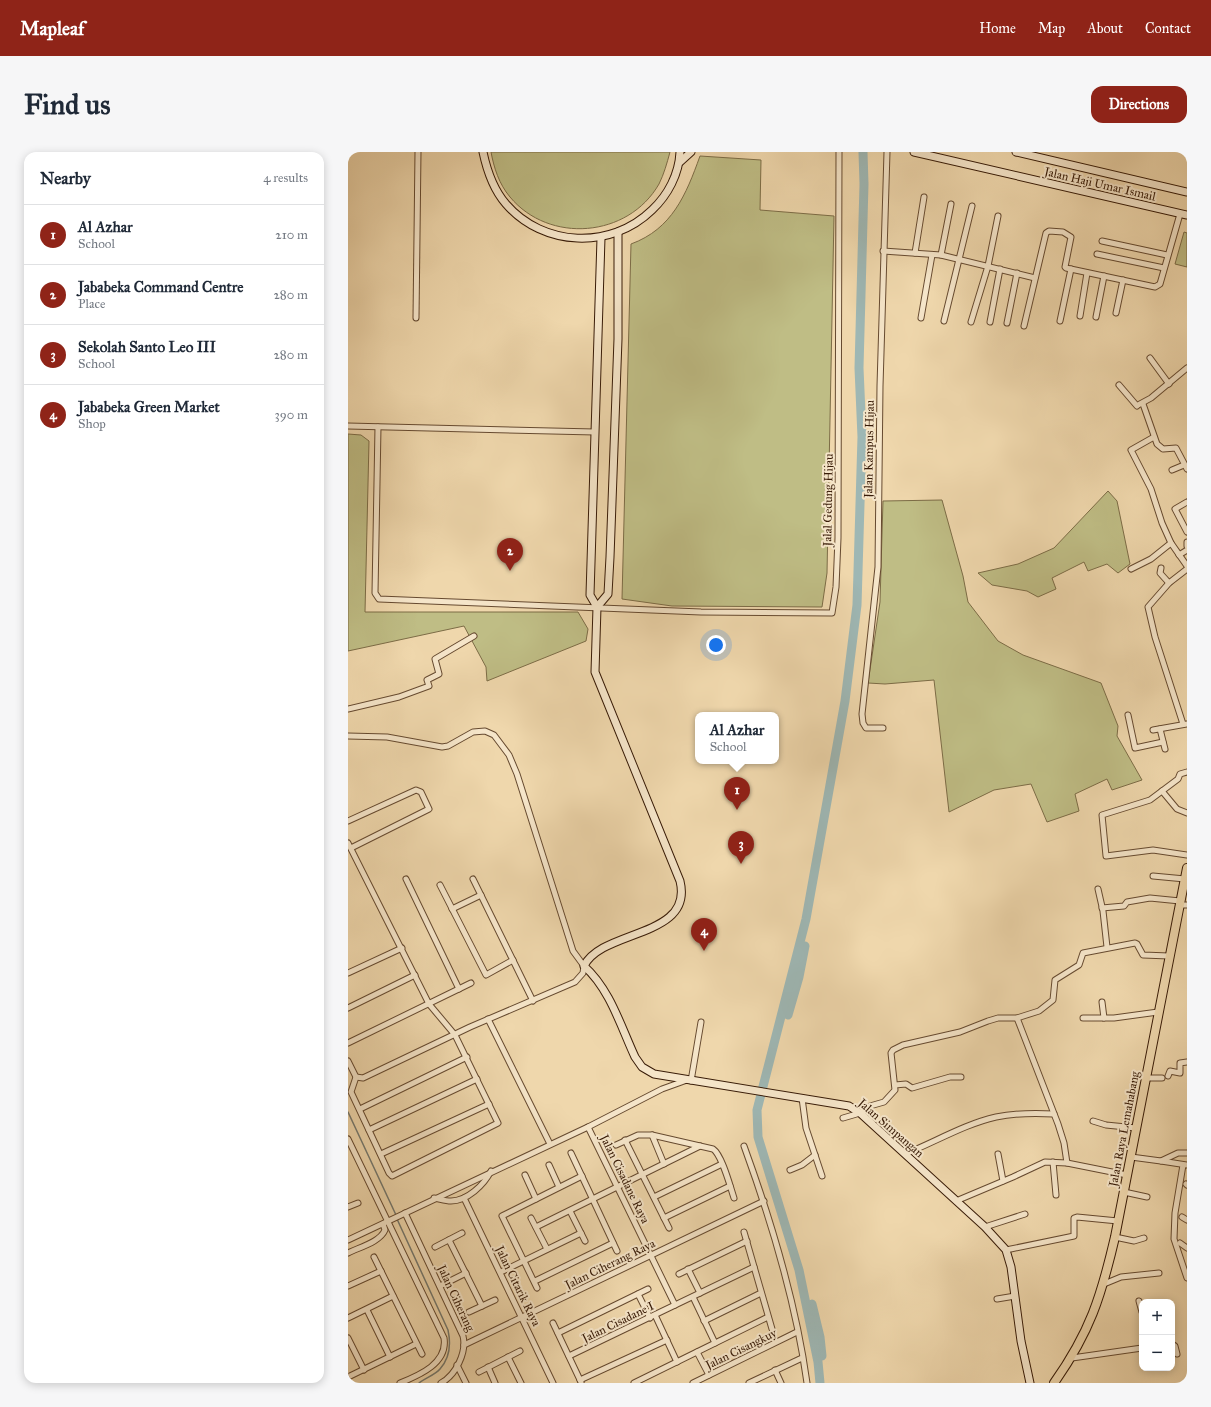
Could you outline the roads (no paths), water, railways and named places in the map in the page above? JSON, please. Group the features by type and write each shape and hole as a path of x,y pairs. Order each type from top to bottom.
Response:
{"main road":[{"name":"Jalan Raya Lemahabang","path":"1054,1383 1072,1358 1094,1315 1104,1284 1131,1157 1169,956 1182,904 1184,879 1187,868"}],"street":[{"path":"416,318 418,152"},
{"path":"483,152 487,170 495,188 506,204 520,217 536,228 554,235 569,238 601,238 633,225 658,205 675,177 680,162 680,152"},
{"path":"680,162 691,152"},
{"name":"Jalal Gedung Hijau","path":"597,607 701,612 830,614 833,612 838,530 839,152"},
{"name":"Jalan Kampus Hijau","path":"883,728 866,728 862,723 862,714 878,566 880,379 887,152"},
{"name":"Jalan Haji Umar Ismail","path":"914,152 1183,215"},
{"name":"Jalan Haji Umar Ismail","path":"1016,152 1187,192"},
{"path":"915,253 924,197"},
{"path":"941,255 951,204"},
{"path":"944,321 972,206"},
{"path":"1024,326 1046,233 1051,230 1063,232 1071,237 1065,267 1155,287 1160,284 1167,255 1183,215"},
{"path":"971,322 988,266 998,216"},
{"path":"597,607 608,594 618,339 618,232"},
{"path":"356,1077 363,1078 488,1019 575,982 583,973 584,966 590,958 600,950 652,928 668,917 679,902 681,888 680,881 597,678 595,645 597,607 590,595 601,238"},
{"path":"1102,241 1167,255"},
{"path":"883,251 941,255 1035,278"},
{"path":"1098,254 1164,268"},
{"path":"921,318 932,255"},
{"path":"990,322 1000,269"},
{"path":"1060,321 1071,269"},
{"path":"1080,316 1087,272"},
{"path":"1007,323 1017,273"},
{"path":"1096,317 1104,276"},
{"path":"1116,313 1123,280"},
{"path":"1150,358 1169,384"},
{"path":"1119,385 1137,406 1143,404 1187,368"},
{"path":"1143,404 1157,444 1163,449 1176,448 1186,467 1172,470"},
{"path":"348,426 595,432"},
{"path":"378,427 375,593 379,599 597,607"},
{"path":"1154,437 1131,450 1151,490 1162,523 1171,543 1187,566"},
{"path":"1187,502 1175,509 1187,532"},
{"path":"1131,569 1151,558 1171,543"},
{"path":"1180,555 1187,550"},
{"path":"1161,568 1160,573 1168,583"},
{"path":"1152,730 1185,724 1156,637 1148,607 1168,583 1187,569"},
{"path":"348,709 399,697 429,686 427,680 439,674 435,659 474,636"},
{"path":"1128,715 1135,748 1163,742"},
{"path":"1160,729 1165,749"},
{"path":"348,736 387,737 442,747 448,746 476,731 485,731 494,735 513,762 573,951 584,966"},
{"path":"1187,772 1180,774 1178,779 1150,800 1102,815 1106,856 1153,850 1187,855"},
{"path":"348,821 416,790 421,792 429,809 351,848"},
{"path":"1162,791 1176,809 1187,813"},
{"path":"348,843 429,1004 454,1035 467,1057 498,1122 497,1125 394,1176 389,1173 351,1092 356,1077 348,1061"},
{"path":"1153,876 1184,879"},
{"path":"406,879 459,989"},
{"path":"473,879 532,1001"},
{"path":"440,885 486,975 513,960"},
{"path":"1098,889 1107,947"},
{"path":"452,909 480,895"},
{"path":"1102,908 1124,906 1127,902 1145,899 1182,904"},
{"path":"843,1118 860,1113 870,1106 887,1100 891,1093 895,1090 891,1053 893,1050 903,1045 960,1032 998,1018 1017,1018 1039,1011 1053,1000 1055,980 1079,965 1083,953 1107,947 1135,943 1143,955 1169,956"},
{"path":"348,973 402,948"},
{"name":"Jalan Simpangan","path":"584,966 592,973 601,986 634,1057 642,1067 654,1074 689,1081 783,1096 842,1103 860,1113 985,1227 1006,1250"},
{"path":"348,1008 415,975"},
{"path":"348,1043 471,983"},
{"path":"1102,1002 1104,1018"},
{"path":"1083,1018 1104,1018 1158,1012"},
{"path":"1017,1018 1054,1114 1064,1143 1067,1163"},
{"path":"488,1019 550,1144"},
{"path":"348,1240 433,1198 588,1127 662,1089 689,1081 701,1022"},
{"path":"360,1109 467,1057"},
{"path":"1145,1078 1165,1077 1170,1072 1180,1072 1181,1063 1187,1062"},
{"path":"895,1085 906,1084 912,1088 950,1077 961,1077"},
{"path":"369,1130 477,1079"},
{"path":"802,1098 806,1128 822,1176"},
{"path":"381,1154 489,1104"},
{"path":"905,1154 971,1125 995,1117 1025,1114 1054,1114"},
{"path":"1094,1121 1106,1125 1136,1128"},
{"name":"Jalan Cisadane Raya","path":"588,1127 675,1305"},
{"path":"616,1145 638,1134 652,1135 714,1150 722,1164 734,1198"},
{"path":"652,1135 664,1164"},
{"path":"348,1139 391,1219 444,1338 445,1344 438,1361 410,1383"},
{"path":"625,1140 669,1228"},
{"path":"536,1227 700,1146"},
{"path":"744,1146 764,1201 781,1255 798,1332 806,1383"},
{"path":"571,1153 617,1251"},
{"path":"1161,1161 1178,1154 1187,1153"},
{"path":"998,1154 1003,1181"},
{"path":"790,1170 802,1165 815,1155"},
{"path":"1131,1157 1185,1165 1175,1213 1174,1239 1187,1278"},
{"path":"956,1201 1003,1181 1041,1162 1067,1163 1127,1175"},
{"path":"1054,1162 1056,1196"},
{"path":"654,1197 722,1164"},
{"path":"549,1165 560,1187"},
{"path":"433,1198 450,1201 464,1198 475,1191 486,1180 491,1172"},
{"path":"525,1175 536,1199"},
{"path":"538,1288 502,1216 582,1176"},
{"path":"664,1218 730,1186"},
{"path":"1124,1192 1147,1197"},
{"name":"Jalan Citarik Raya","path":"464,1198 553,1383"},
{"name":"Jalan Ciherang Raya","path":"464,1345 764,1201"},
{"path":"348,1206 358,1203"},
{"path":"570,1210 585,1241"},
{"name":"Jalan Ciherang","path":"402,1214 408,1219 461,1328 464,1345 457,1365 452,1376 441,1383"},
{"path":"985,1227 1024,1214"},
{"path":"1030,1383 1021,1341 1015,1296 1006,1250 1074,1236 1074,1218 1076,1217 1118,1221"},
{"path":"531,1218 547,1249"},
{"path":"348,1253 374,1241 384,1234 385,1230 383,1224"},
{"path":"744,1232 772,1329"},
{"path":"435,1247 462,1233"},
{"path":"503,1270 581,1233"},
{"path":"1115,1237 1134,1241 1144,1238"},
{"path":"449,1240 482,1306"},
{"path":"679,1274 747,1241"},
{"path":"535,1281 613,1243"},
{"path":"1180,1243 1187,1248"},
{"path":"374,1257 422,1354"},
{"name":"Jalan Cisadane I","path":"569,1356 754,1267"},
{"path":"688,1269 700,1293"},
{"path":"348,1286 381,1270"},
{"path":"440,1286 466,1273"},
{"path":"1104,1284 1121,1277 1159,1273"},
{"path":"558,1333 648,1289"},
{"path":"704,1321 761,1293"},
{"path":"638,1294 667,1340 677,1362"},
{"path":"348,1318 393,1296"},
{"path":"997,1299 1015,1296"},
{"path":"693,1297 715,1343"},
{"path":"468,1312 495,1300"},
{"path":"367,1310 390,1357"},
{"path":"634,1383 768,1317"},
{"path":"553,1323 581,1382 667,1340"},
{"name":"Jalan Cisangkuy","path":"693,1383 798,1332"},
{"path":"348,1338 364,1370"},
{"path":"348,1377 416,1344"},
{"path":"1175,1346 1177,1354"},
{"path":"1072,1358 1139,1348"},
{"path":"479,1372 520,1351"},
{"path":"697,1352 709,1375"},
{"path":"508,1357 521,1383"},
{"path":"748,1383 802,1358"},
{"path":"457,1365 466,1383"},
{"path":"488,1368 495,1383"},
{"path":"775,1370 781,1383"},
{"path":"400,1383 416,1377"}],"waterway":[{"path":"820,1383 818,1362 799,1270 758,1137 757,1110 806,919 845,701 857,605 862,437 859,368 864,184 863,152"},
{"path":"788,1015 799,977 805,946"},
{"path":"348,1112 396,1215"},
{"path":"397,1219 449,1335 449,1351 443,1365 435,1373 419,1383"},
{"path":"812,1304 820,1337 822,1356"}],"place":[{"name":"Jababeka Command Centre","path":"510,571"},
{"name":"Al Azhar","path":"737,810"},
{"name":"Sekolah Santo Leo III","path":"741,864"},
{"name":"Jababeka Green Market","path":"704,951"}]}
